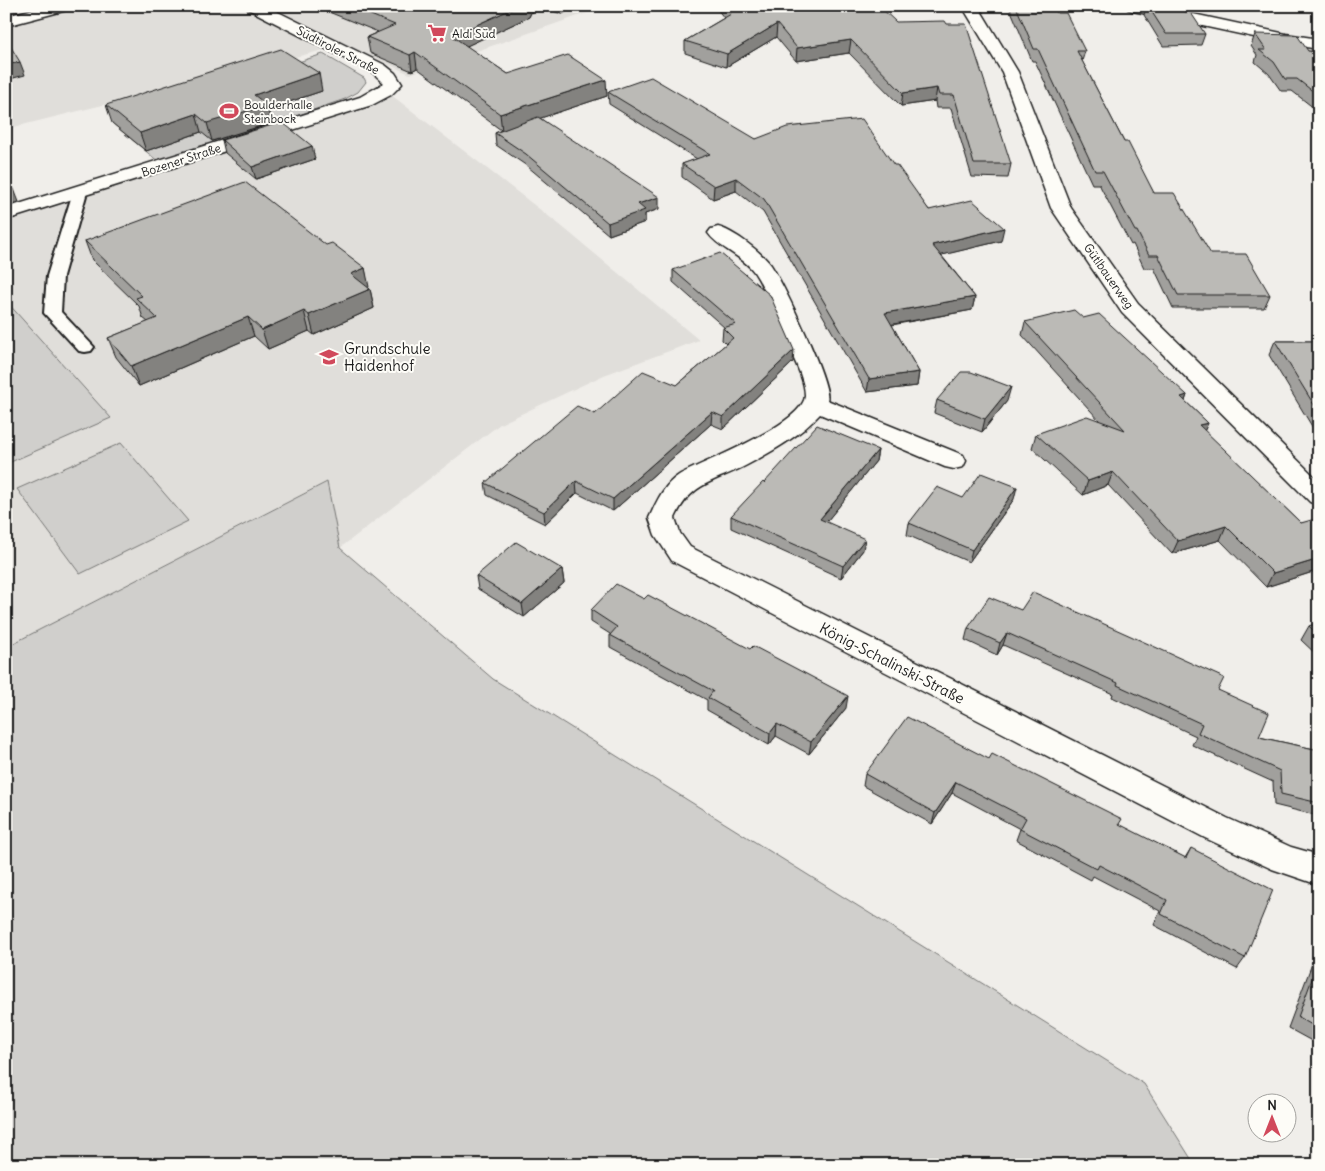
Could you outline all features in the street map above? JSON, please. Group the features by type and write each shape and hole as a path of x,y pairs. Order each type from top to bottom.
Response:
{"street":[{"path":"6,21 66,6"},
{"name":"Südtiroler Straße","path":"253,6 379,69 389,77 393,84"},
{"name":"Gütlbauerweg","path":"970,6 1010,72 1061,208 1130,308 1319,496"},
{"path":"1133,6 1286,39 1319,44"},
{"name":"Bozener Straße","path":"6,214 366,101 385,92 393,84"},
{"path":"718,233 745,252 762,268 811,374 817,396 814,403 954,461"},
{"name":"König-Schalinski-Straße","path":"814,403 811,410 792,427 738,459 687,482 670,500 662,518 668,535 682,554 1216,828 1284,858 1319,870"}],"lane":[{"path":"80,192 55,276 52,313 85,347"}],"shaded area":[{"path":"6,6 607,6 410,74 344,45 6,129"},
{"name":"Boulderhalle Steinbock","path":"323,54 364,78 366,82 358,92 345,99 160,163 112,123"},
{"name":"Grundschule Haidenhof","path":"390,94 560,225 699,340 604,375 500,424 340,548 326,482 6,647 6,218"},
{"path":"6,301 111,418 6,464"},
{"path":"121,443 188,521 80,574 17,489"},
{"path":"327,482 340,548 493,679 1144,1084 1195,1165 6,1165 6,647"}],"building":[{"path":"349,6 518,6 452,36 508,74 568,55 606,80 500,114 415,52 410,55 367,37 395,25"},
{"path":"725,6 879,6 896,22 945,21 947,24 966,24 1011,164 974,164 954,95 939,95 937,88 903,93 851,40 797,48 777,24 727,54 685,41 731,14"},
{"path":"1016,6 1054,6 1057,13 1066,13 1085,51 1077,51 1124,142 1128,142 1154,193 1174,193 1211,254 1246,254 1270,295 1178,295 1158,255 1149,255 1103,171 1095,171 1038,49 1034,49"},
{"path":"1148,6 1159,6 1191,13 1205,34 1166,34"},
{"path":"1255,34 1297,35 1308,51 1319,52 1319,96 1297,79 1285,79 1274,62 1259,50 1266,50"},
{"path":"6,39 20,62 6,65"},
{"path":"281,49 319,73 254,95 267,105 207,123 196,114 140,133 106,105"},
{"path":"651,77 756,139 787,127 862,119 894,165 897,165 929,210 972,200 1004,228 932,245 975,297 885,313 919,372 869,379 764,199 736,178 714,186 682,164 710,154 608,92"},
{"path":"538,117 659,197 638,204 645,210 608,223 526,154 495,133"},
{"path":"282,122 312,146 252,167 222,140"},
{"path":"6,176 14,189 6,191"},
{"path":"245,182 326,245 332,243 365,268 351,274 370,289 309,315 304,311 262,330 248,317 131,366 108,338 157,318 136,298 142,296 85,241"},
{"path":"720,253 770,295 794,350 723,417 712,412 613,499 576,481 544,512 485,483 577,406 595,414 643,371 677,385 733,338 723,328 736,324 673,270"},
{"path":"1074,310 1083,318 1099,314 1187,395 1181,397 1208,423 1199,425 1301,523 1315,519 1319,523 1319,559 1273,573 1226,526 1178,541 1113,472 1088,481 1036,434 1087,416 1125,430 1025,322"},
{"path":"1275,341 1319,341 1319,413"},
{"path":"961,372 971,372 1011,387 985,419 937,400"},
{"path":"817,425 878,450 820,519 865,539 843,566 731,516"},
{"path":"981,473 1017,487 972,550 909,523 937,487 963,498"},
{"path":"516,542 562,569 522,604 476,576"},
{"path":"616,584 644,599 648,595 750,649 753,646 848,696 811,742 777,724 770,733 708,698 713,691 610,635 617,627 591,610"},
{"path":"1033,592 1224,678 1218,690 1269,713 1259,737 1319,750 1319,803 1281,794 1280,771 1198,733 1202,724 1117,685 1118,683 1007,633 1000,643 968,628 989,597 1021,610"},
{"path":"1319,623 1319,636 1309,626"},
{"path":"907,717 989,759 992,754 1122,819 1119,824 1186,858 1191,848 1273,890 1245,958 1161,914 1167,900 1099,865 1097,869 1020,829 1026,818 956,782 935,813 865,774"},
{"path":"1319,960 1319,1029 1298,1017"}],"place":[{"name":"Aldi Süd","path":"437,33"},
{"name":"Boulderhalle Steinbock","path":"229,111"},
{"name":"Grundschule Haidenhof","path":"329,357"}]}
